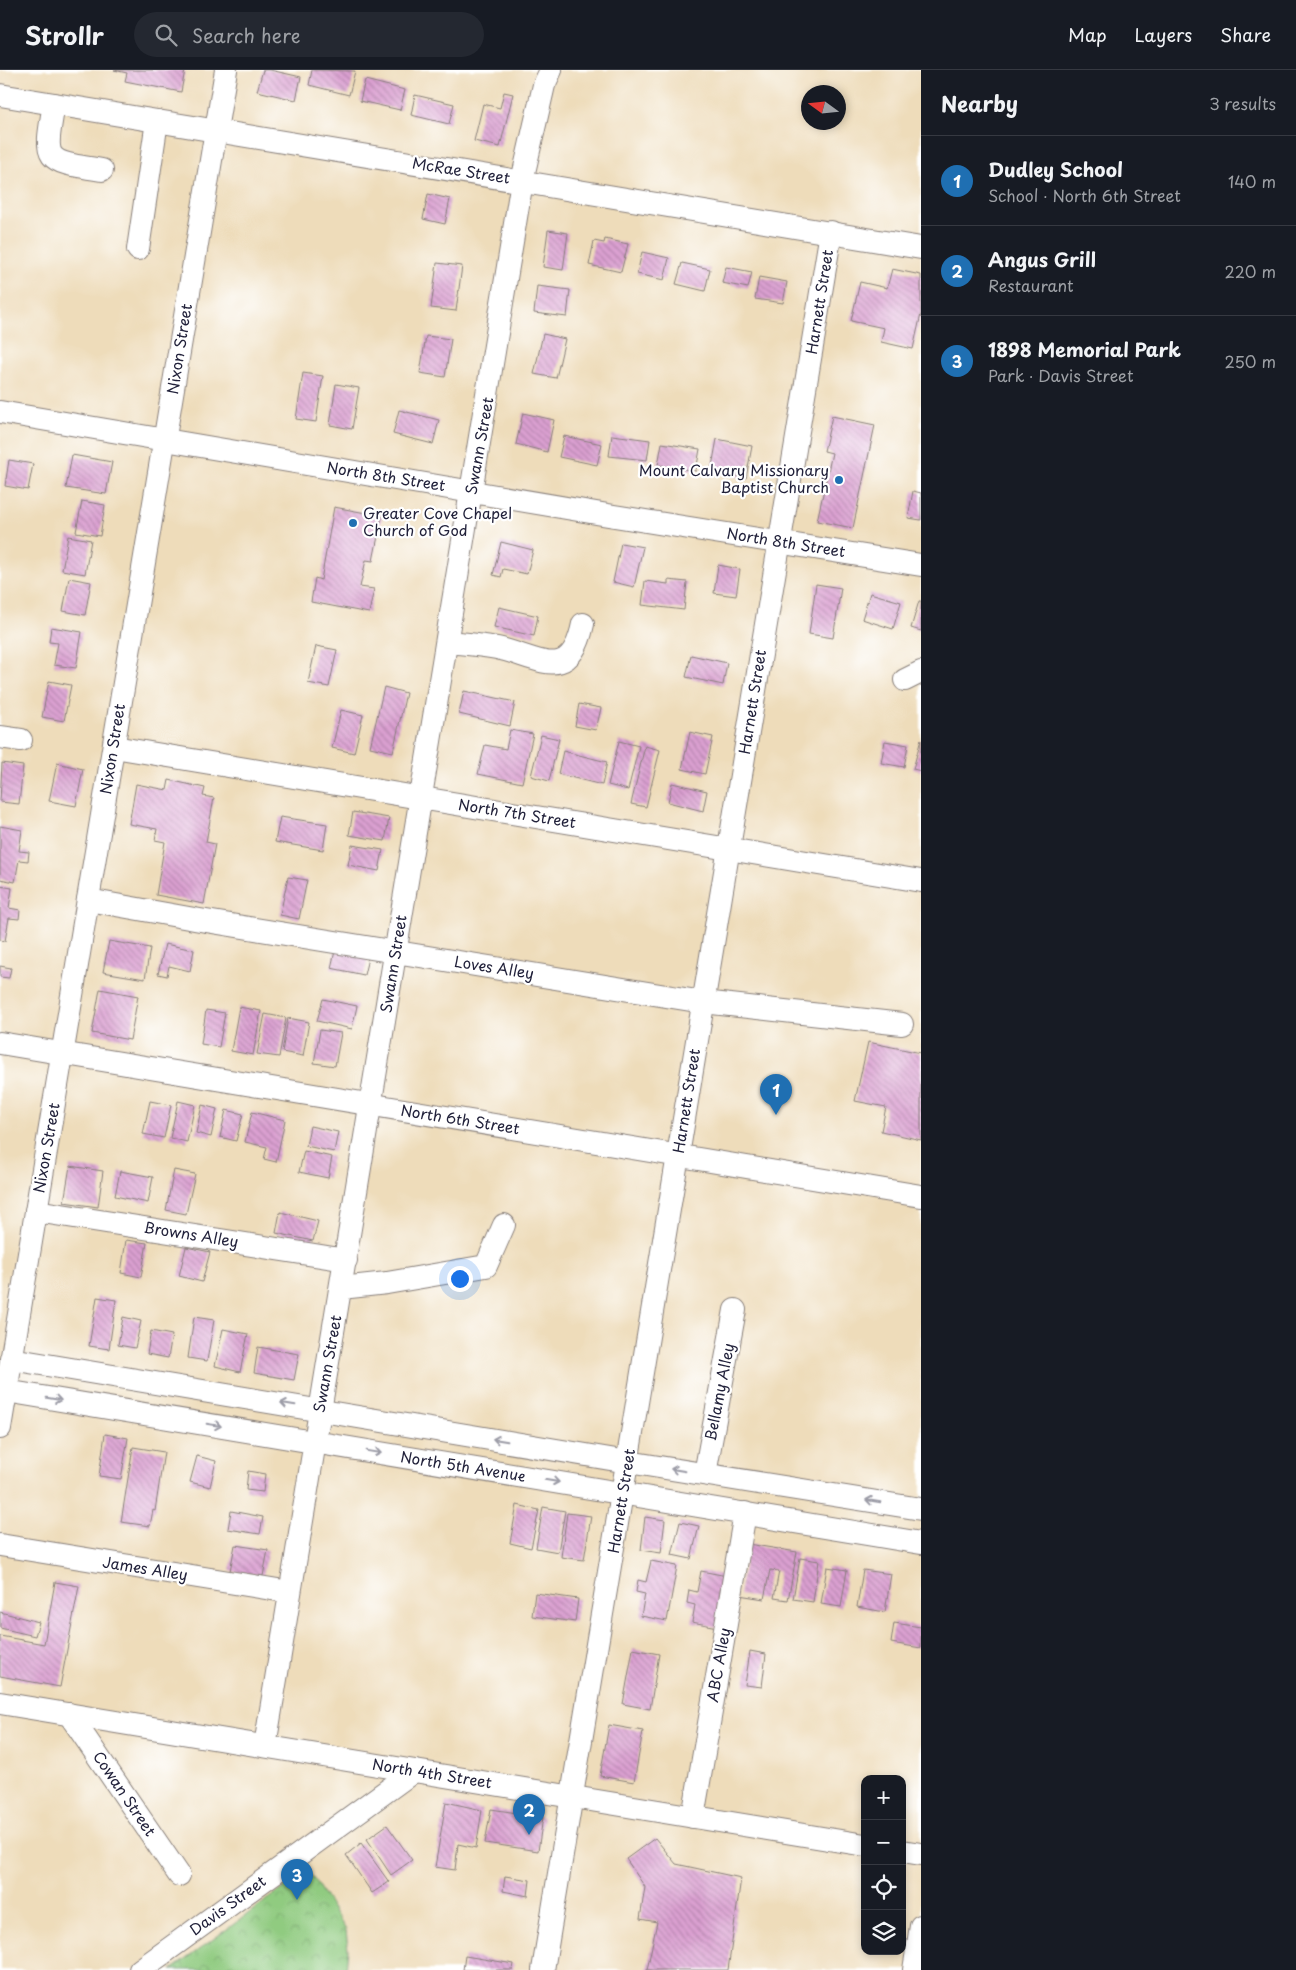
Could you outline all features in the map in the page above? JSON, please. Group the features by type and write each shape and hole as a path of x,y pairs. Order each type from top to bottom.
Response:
{"street":[{"name":"Nixon Street","path":"2,1410 11,1358 8,1334 36,1211 226,70"},
{"name":"Swann Street","path":"265,1746 448,642 522,182 544,85 551,70"},
{"name":"McRae Street","path":"0,95 921,248"},
{"path":"54,104 48,141 54,160 65,164 102,170"},
{"path":"138,249 157,121"},
{"name":"Harnett Street","path":"544,1970 831,232"},
{"name":"North 8th Street","path":"0,412 921,565"},
{"path":"448,642 504,650 550,664 560,663 571,654 581,636 583,624"},
{"name":"North 7th Street","path":"114,747 921,880"},
{"name":"Loves Alley","path":"88,900 703,1002 902,1024"},
{"name":"North 6th Street","path":"0,1043 921,1196"},
{"name":"Browns Alley","path":"36,1211 346,1260"},
{"path":"341,1288 387,1283 486,1266 504,1225"},
{"name":"Bellamy Alley","path":"705,1474 735,1310"},
{"path":"11,1358 628,1462 921,1509"},
{"name":"North 5th Avenue","path":"2,1410 315,1442 921,1543"},
{"name":"ABC Alley","path":"693,1817 745,1513"},
{"name":"James Alley","path":"0,1545 290,1592"},
{"name":"North 4th Street","path":"0,1703 861,1844"},
{"name":"Cowan Street","path":"69,1714 179,1874"},
{"name":"Davis Street","path":"140,1970 414,1771"},
{"path":"906,1852 921,1854"},
{"path":"914,1970 921,1926"}],"green space":[{"path":"308,1870 346,1930 348,1949 346,1970 171,1970"}],"building":[{"path":"114,70 185,70 181,92 125,81 127,73"},
{"path":"263,70 301,77 296,100 257,91"},
{"path":"312,70 355,71 349,95 309,85"},
{"path":"365,80 405,90 400,110 360,101"},
{"path":"504,92 513,94 500,147 474,141 483,104 500,108"},
{"path":"415,95 454,104 449,124 411,115"},
{"path":"428,194 450,199 445,224 423,219"},
{"path":"548,230 568,233 563,270 543,267"},
{"path":"605,239 628,244 621,272 589,265 594,241 604,243"},
{"path":"642,252 669,258 664,280 637,274"},
{"path":"437,263 462,266 456,311 431,308"},
{"path":"682,263 710,269 705,291 676,284"},
{"path":"726,267 752,272 748,288 722,283"},
{"path":"892,269 921,275 921,314 913,349 881,342 884,328 851,321 860,282 887,288"},
{"path":"759,277 787,282 783,303 755,299"},
{"path":"537,286 570,290 567,317 534,313"},
{"path":"543,334 565,339 556,378 534,374"},
{"path":"426,336 451,339 445,377 420,373"},
{"path":"303,373 323,376 316,422 296,419"},
{"path":"336,384 359,388 352,429 330,425"},
{"path":"399,410 439,420 433,444 393,434"},
{"path":"523,413 554,420 547,452 516,444"},
{"path":"832,416 875,425 853,528 817,521 832,453 824,451"},
{"path":"612,435 650,440 647,460 609,456"},
{"path":"564,436 602,444 597,465 559,457"},
{"path":"717,439 752,446 746,478 711,472"},
{"path":"662,443 700,449 696,471 658,465"},
{"path":"72,455 112,462 106,494 66,488"},
{"path":"9,460 33,464 28,490 5,486"},
{"path":"913,491 921,493 921,520 908,518"},
{"path":"82,501 105,505 100,536 76,532"},
{"path":"334,507 382,516 373,561 366,560 360,587 374,589 369,613 311,602 315,578 321,580"},
{"path":"68,536 91,540 85,574 62,570"},
{"path":"501,542 533,550 527,574 503,569 501,577 493,575"},
{"path":"621,543 643,547 634,587 613,582"},
{"path":"718,565 740,569 736,596 714,593"},
{"path":"69,578 91,582 85,615 63,611"},
{"path":"668,580 687,582 684,610 642,605 645,581 668,584"},
{"path":"816,584 841,588 833,638 809,634"},
{"path":"870,593 901,602 893,629 862,619"},
{"path":"919,601 921,601 921,631 911,628"},
{"path":"499,607 538,616 534,636 494,627"},
{"path":"51,627 82,632 76,668 54,665 58,643 49,642"},
{"path":"316,646 337,650 329,687 308,683"},
{"path":"691,655 727,663 723,685 686,677"},
{"path":"49,681 71,685 64,721 42,717"},
{"path":"384,687 406,693 393,752 370,747"},
{"path":"464,691 515,702 510,726 459,714"},
{"path":"579,704 601,708 596,730 575,726"},
{"path":"341,710 363,715 354,753 332,748"},
{"path":"510,730 533,734 522,783 478,774 485,745 506,749"},
{"path":"690,732 713,737 705,774 682,769"},
{"path":"541,735 559,739 549,781 531,776"},
{"path":"921,739 921,771 913,769"},
{"path":"619,741 639,746 628,790 608,785"},
{"path":"885,741 908,745 904,767 881,763"},
{"path":"645,746 660,750 646,807 631,804"},
{"path":"563,751 607,762 602,785 558,774"},
{"path":"2,763 23,766 19,804 0,802"},
{"path":"57,763 83,769 76,806 49,801"},
{"path":"169,780 205,788 203,796 214,798 206,842 215,844 204,904 156,895 165,842 155,840 157,829 129,824 136,784 167,790"},
{"path":"672,783 707,791 703,811 668,802"},
{"path":"353,812 389,818 385,841 349,835"},
{"path":"280,817 327,824 323,850 275,842"},
{"path":"0,826 22,830 19,851 29,852 28,861 19,860 15,882 0,879"},
{"path":"352,845 383,850 379,871 348,865"},
{"path":"288,877 307,880 299,919 280,915"},
{"path":"0,886 12,888 9,908 20,910 19,919 9,918 5,941 0,940"},
{"path":"109,941 150,948 145,979 103,972"},
{"path":"165,944 194,950 190,971 169,966 167,976 158,974"},
{"path":"335,951 368,958 364,975 331,968"},
{"path":"0,966 11,968 9,978 0,977"},
{"path":"100,989 138,996 130,1040 92,1033"},
{"path":"323,999 357,1006 352,1029 317,1021"},
{"path":"239,1007 261,1011 253,1055 231,1051"},
{"path":"206,1010 225,1013 219,1047 201,1044"},
{"path":"265,1014 286,1018 279,1057 257,1054"},
{"path":"288,1018 309,1022 303,1056 282,1052"},
{"path":"320,1030 341,1033 335,1066 314,1063"},
{"path":"868,1042 921,1053 921,1140 881,1131 886,1107 855,1101"},
{"path":"150,1101 171,1105 164,1138 143,1134"},
{"path":"178,1101 195,1105 187,1142 170,1138"},
{"path":"202,1105 217,1109 211,1137 196,1133"},
{"path":"226,1110 243,1114 236,1141 220,1137"},
{"path":"252,1112 285,1120 276,1162 264,1159 267,1147 245,1142"},
{"path":"310,1126 338,1132 334,1152 306,1146"},
{"path":"304,1151 332,1157 328,1178 299,1172"},
{"path":"70,1166 103,1171 98,1207 64,1202"},
{"path":"174,1170 195,1174 186,1214 166,1210"},
{"path":"120,1171 153,1177 148,1203 115,1196"},
{"path":"280,1212 318,1221 313,1241 276,1233"},
{"path":"126,1240 147,1243 141,1277 121,1273"},
{"path":"186,1247 210,1252 202,1282 179,1276"},
{"path":"97,1297 116,1300 109,1349 89,1346"},
{"path":"123,1317 141,1321 135,1348 118,1345"},
{"path":"194,1317 214,1320 207,1361 188,1358"},
{"path":"223,1329 248,1334 240,1372 215,1366"},
{"path":"151,1331 172,1335 168,1358 147,1354"},
{"path":"258,1347 299,1354 294,1380 254,1373"},
{"path":"105,1434 128,1438 121,1479 99,1476"},
{"path":"133,1447 164,1452 155,1511 153,1510 150,1526 121,1522"},
{"path":"197,1456 216,1461 210,1487 190,1482"},
{"path":"248,1471 265,1474 263,1492 246,1490"},
{"path":"517,1505 539,1510 531,1548 510,1543"},
{"path":"543,1507 565,1511 558,1552 536,1548"},
{"path":"231,1511 263,1517 260,1534 228,1529"},
{"path":"567,1513 591,1516 584,1560 561,1557"},
{"path":"645,1517 665,1520 661,1553 641,1550"},
{"path":"680,1522 699,1526 691,1559 672,1555"},
{"path":"748,1544 797,1552 788,1600 774,1598 779,1571 770,1570 764,1599 739,1595"},
{"path":"235,1545 268,1550 263,1576 230,1571"},
{"path":"800,1558 819,1561 813,1602 793,1599"},
{"path":"651,1561 677,1566 667,1621 641,1616 645,1594 636,1592 638,1580 646,1582"},
{"path":"827,1567 847,1570 841,1607 821,1604"},
{"path":"863,1570 891,1574 885,1612 857,1607"},
{"path":"701,1571 727,1576 717,1627 692,1622 695,1605 687,1603 689,1590 697,1592"},
{"path":"55,1582 79,1586 60,1687 0,1676 0,1636 44,1644"},
{"path":"535,1593 578,1599 575,1622 532,1616"},
{"path":"0,1612 39,1622 35,1636 0,1628"},
{"path":"894,1623 921,1627 921,1648 891,1643"},
{"path":"633,1649 659,1654 650,1709 623,1704"},
{"path":"750,1651 766,1654 762,1687 745,1685"},
{"path":"609,1725 643,1731 634,1782 600,1776"},
{"path":"446,1802 482,1810 476,1848 458,1844 455,1870 435,1867"},
{"path":"491,1809 543,1817 538,1851 485,1843"},
{"path":"387,1825 412,1860 391,1875 367,1839"},
{"path":"655,1838 676,1864 741,1878 728,1970 647,1970 657,1922 640,1919 645,1887 626,1859"},
{"path":"361,1843 389,1882 372,1893 346,1855"},
{"path":"505,1876 530,1880 528,1896 503,1891"},
{"path":"465,1956 514,1964 513,1970 463,1970"}],"place":[{"name":"Mount Calvary Missionary Baptist Church","path":"839,480"},
{"name":"Greater Cove Chapel Church of God","path":"353,523"},
{"name":"Dudley School","path":"776,1115"},
{"name":"Angus Grill","path":"529,1835"},
{"name":"1898 Memorial Park","path":"297,1900"}]}
